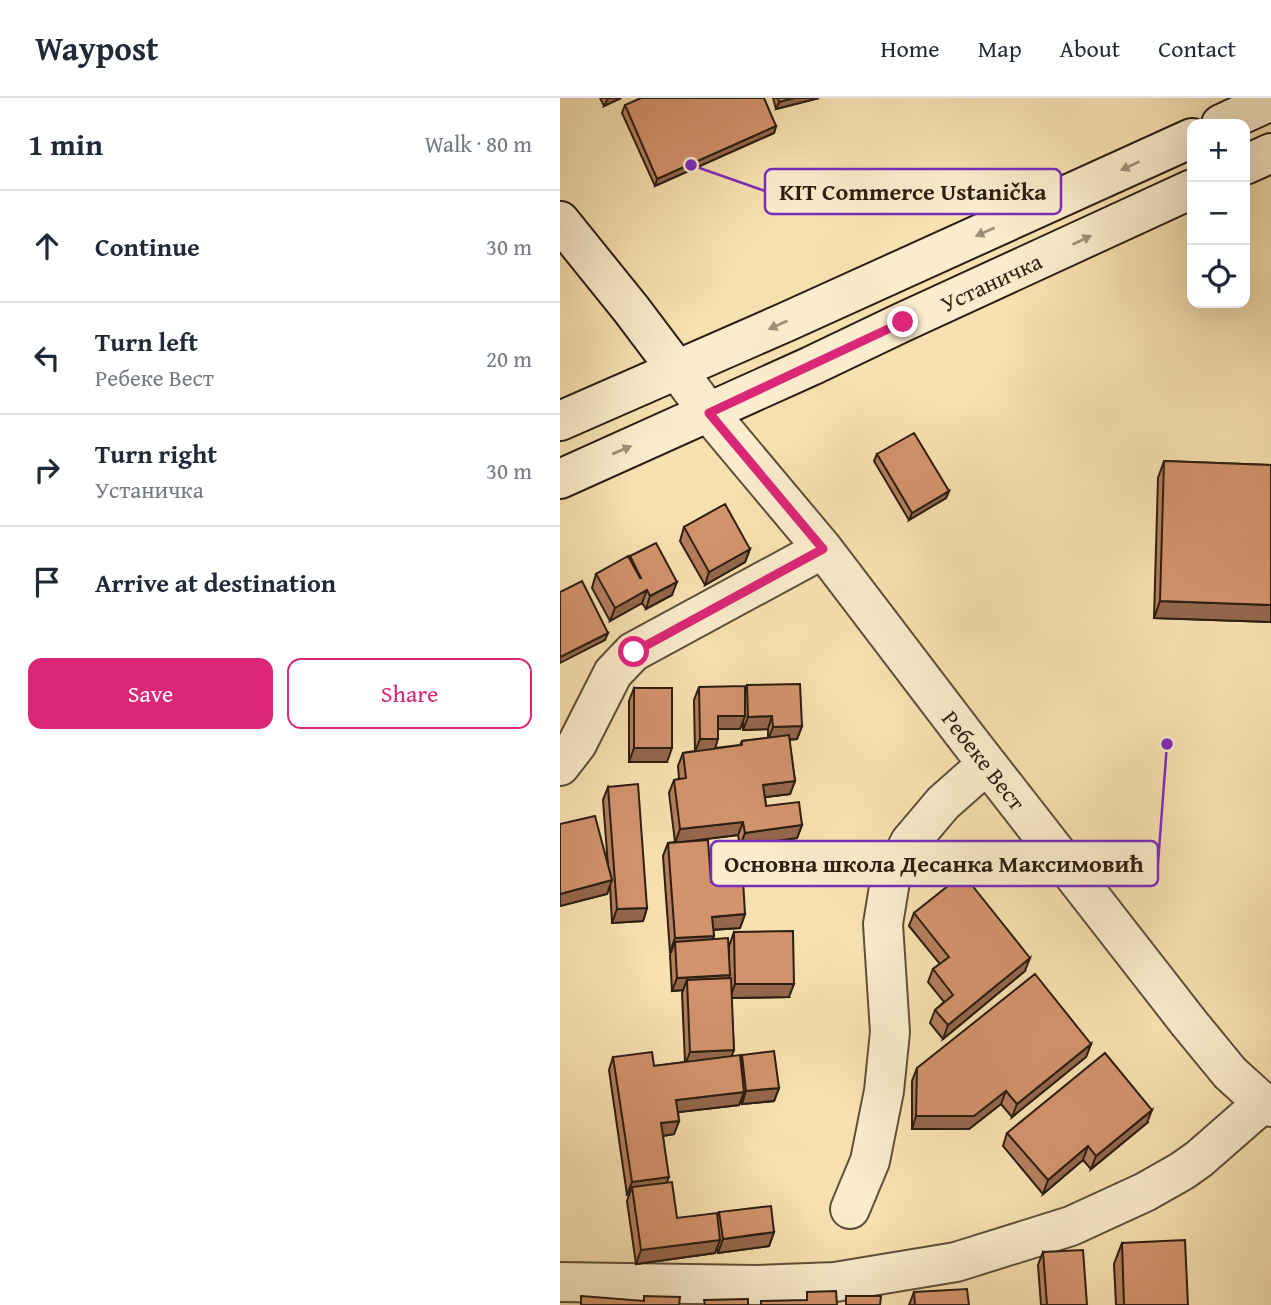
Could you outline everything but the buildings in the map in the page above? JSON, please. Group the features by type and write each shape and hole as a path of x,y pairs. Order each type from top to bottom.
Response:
{"street":[{"path":"1232,119 1271,102"},
{"name":"Устаничка","path":"560,421 1187,140"},
{"path":"1250,163 1271,153"},
{"name":"Устаничка","path":"560,479 709,413 1187,191"},
{"name":"Ребеке Вест","path":"560,221 631,309 709,413 823,549 1189,1023 1230,1073 1267,1105 1199,1159 1145,1192 1071,1226 957,1262 835,1282 756,1285 560,1282"},
{"path":"560,766 577,744 613,673 634,652 823,549"},
{"path":"850,1209 870,1161 884,1091 890,1032 883,924 890,881 910,842 943,803 988,764"}],"place":[{"name":"KIT Commerce Ustanička","path":"691,165"},
{"name":"Основна школа Десанка Максимовић","path":"1167,744"}],"route":[{"path":"634,652 823,549 709,413 903,322"}]}
